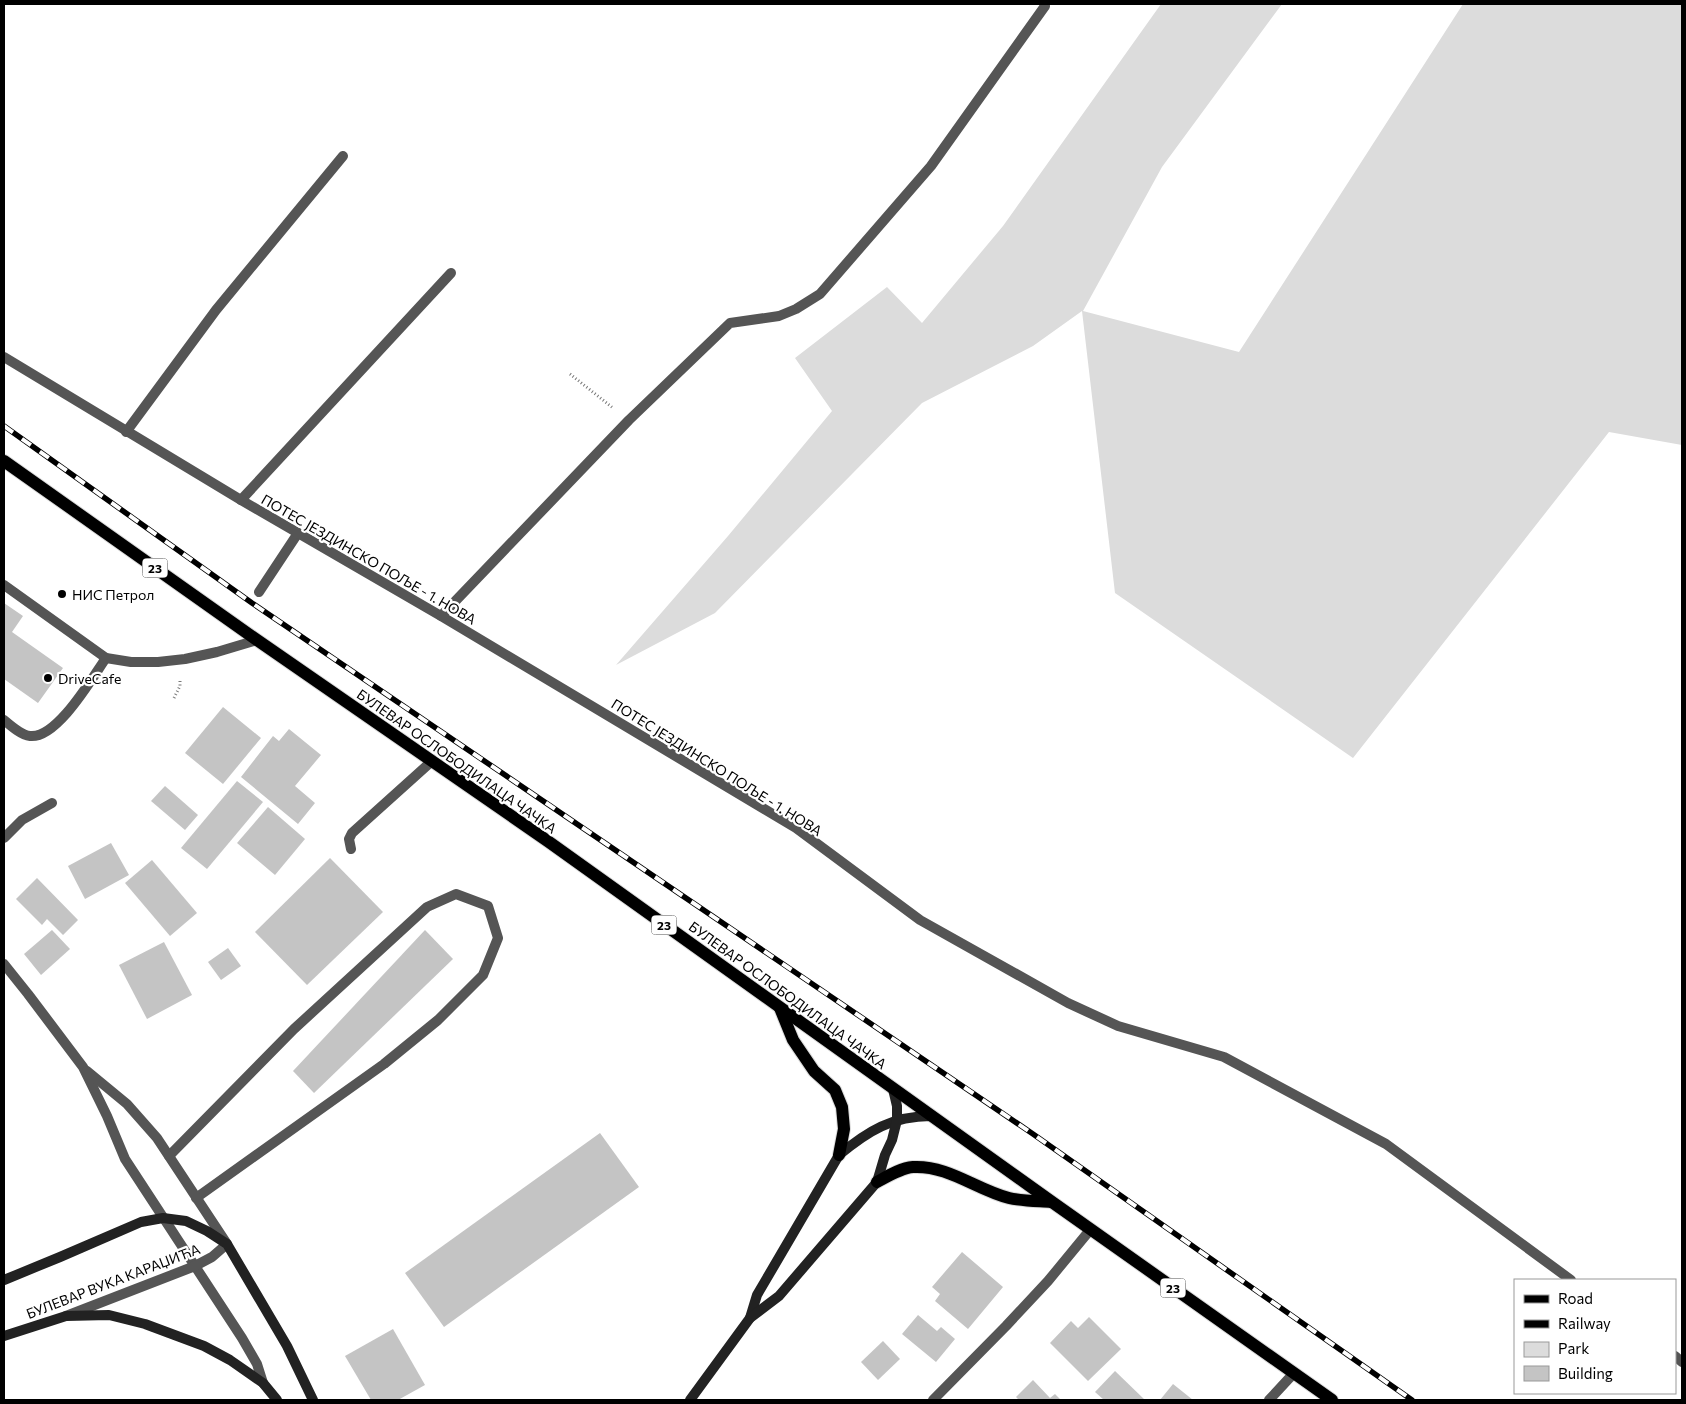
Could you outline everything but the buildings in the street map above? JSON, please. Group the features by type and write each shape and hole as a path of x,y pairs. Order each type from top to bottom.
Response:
{"main road":[{"name":"БУЛЕВАР ОСЛОБОДИЛАЦА ЧАЧКА","path":"4,461 257,640 549,842 1090,1230 1332,1400"},
{"path":"780,1008 792,1040 814,1071 835,1090 842,1107 844,1129 839,1155"},
{"path":"878,1182 913,1167 932,1169 951,1174 1009,1198 1052,1202"}],"street":[{"path":"441,616 629,420 730,323 779,316 796,310 820,294 931,166 1045,6"},
{"path":"126,432 216,310 343,156"},
{"path":"240,500 452,273"},
{"name":"ПОТЕС ЈЕЗДИНСКО ПОЉЕ - 1. НОВА","path":"4,357 240,500 441,616 796,828 920,920 1068,1003 1118,1026 1224,1056 1386,1144 1570,1279"},
{"path":"259,592 298,533"},
{"path":"4,585 106,658 131,662 185,659 257,640"},
{"path":"4,720 29,736 40,736 51,730 65,716 106,658"},
{"path":"351,849 349,839 352,833 432,761"},
{"path":"4,838 22,820 52,802"},
{"path":"168,1156 294,1029 427,907 456,894 488,906 498,938 483,975 438,1020 384,1064 196,1198"},
{"path":"4,964 83,1067 125,1159 257,1364 263,1383"},
{"path":"83,1067 126,1104 157,1138 226,1244 287,1346 313,1400"},
{"path":"690,1400 750,1318 779,1296 878,1182 897,1120 897,1106 893,1089"},
{"path":"750,1318 757,1295 839,1155 876,1128 913,1116 931,1116"},
{"name":"БУЛЕВАР ВУКА КАРАЏИЋА","path":"4,1280 141,1222 163,1218 186,1221 208,1231 226,1244 212,1256 195,1266 66,1316 4,1336"},
{"path":"933,1400 1012,1320 1048,1281 1090,1230"},
{"path":"66,1316 109,1315 154,1327 204,1346 230,1360 263,1383 277,1400"},
{"path":"1269,1400 1294,1373"}],"path":[{"path":"570,374 629,420"}],"green space":[{"path":"1161,4 1282,4 1162,167 1083,311 1239,352 1463,4 1682,4 1682,445 1609,432 1353,758 1115,593 1082,311 1033,346 922,403 715,613 616,665 728,536 832,411 795,358 887,287 922,323 1003,226"}],"railway":[{"path":"4,426 252,603 1033,1134 1412,1400"}],"place":[{"name":"НИС Петрол","path":"62,594"},
{"name":"DriveCafe","path":"48,678"}]}
